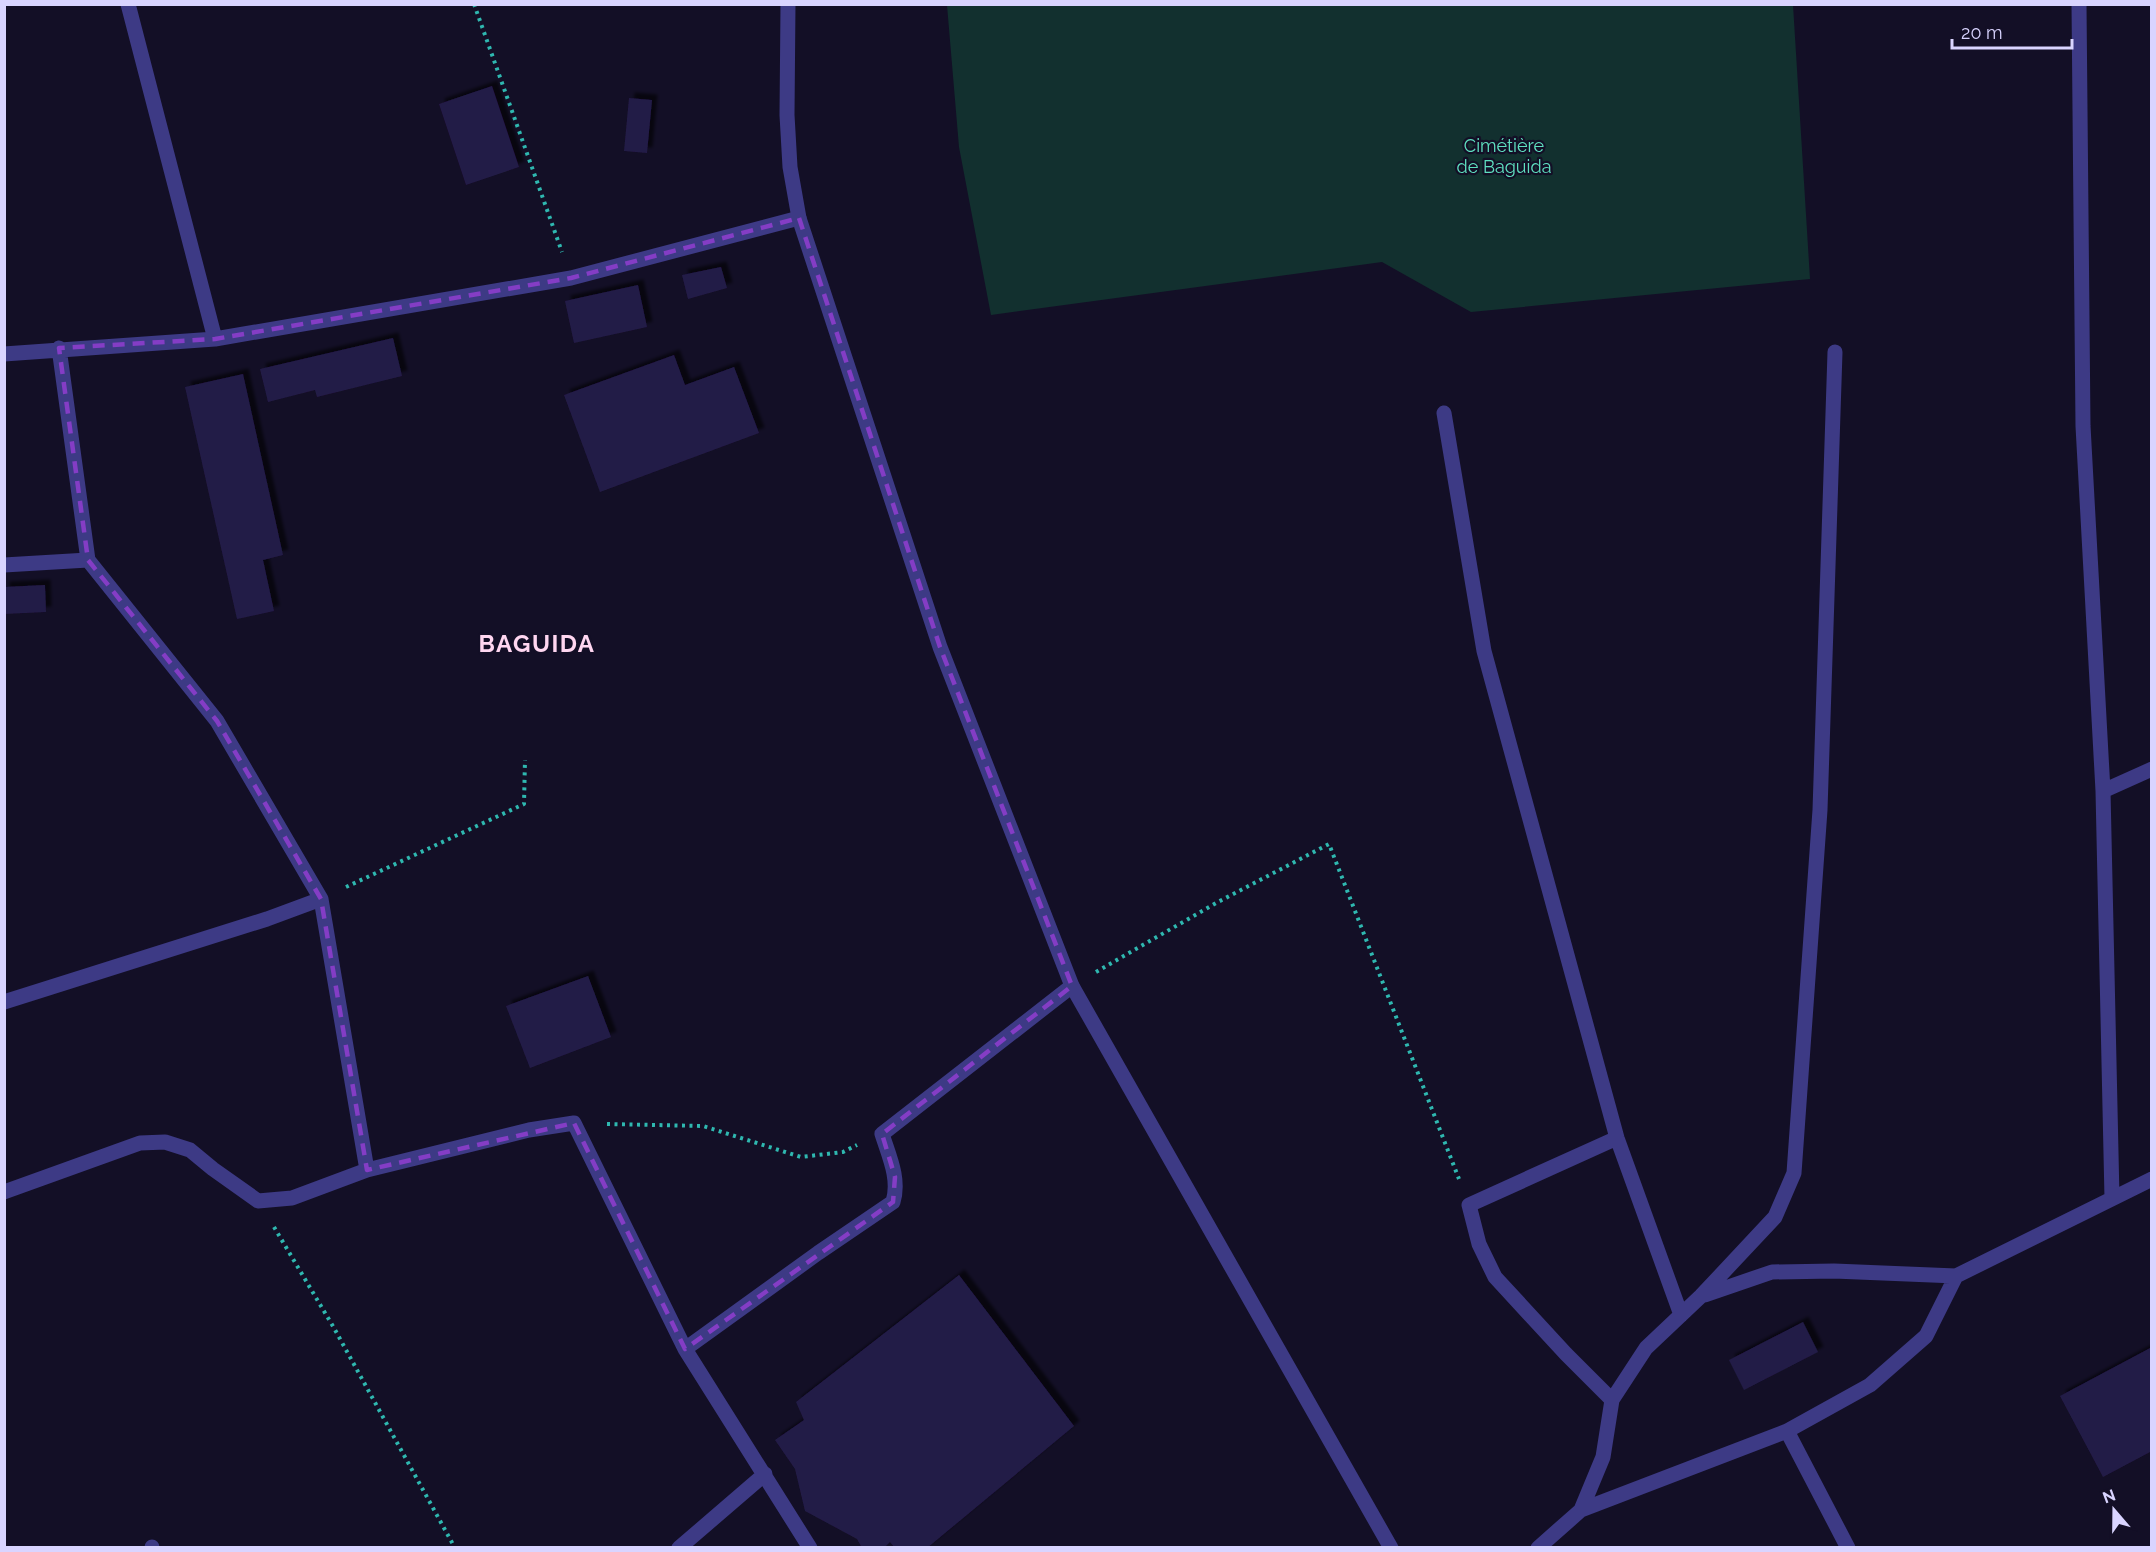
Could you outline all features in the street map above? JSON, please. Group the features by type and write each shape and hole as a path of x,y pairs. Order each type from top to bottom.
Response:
{"street":[{"path":"128,4 215,339"},
{"path":"788,4 787,115 790,167 799,218 940,647 1072,986 1391,1548"},
{"path":"2079,4 2084,426 2103,791 2112,1198"},
{"path":"4,354 58,348 215,339 571,278 799,218"},
{"path":"58,348 88,560 217,721 321,899 368,1170"},
{"path":"1581,1510 1603,1457 1612,1400 1646,1348 1701,1296 1775,1217 1794,1173 1820,810 1835,352"},
{"path":"1444,413 1484,651 1617,1138 1681,1315"},
{"path":"4,565 88,560"},
{"path":"2103,791 2151,769"},
{"path":"4,1002 267,919 321,899"},
{"path":"685,1349 818,1252 893,1202 897,1190 895,1177 882,1134 1072,986"},
{"path":"4,1192 140,1143 165,1142 190,1150 258,1201 292,1198 368,1170 529,1130 574,1123 685,1349 810,1548"},
{"path":"1612,1400 1566,1354 1496,1277 1479,1244 1469,1205 1617,1138"},
{"path":"1701,1296 1772,1272 1834,1271 1956,1276 2151,1179"},
{"path":"1538,1548 1581,1510 1787,1431 1870,1385 1926,1336 1956,1276"},
{"path":"1787,1431 1848,1548"},
{"path":"679,1548 765,1474"}],"path":[{"path":"474,4 571,278"},
{"path":"321,899 524,804 525,760"},
{"path":"1072,986 1216,903 1329,844 1469,1205"},
{"path":"574,1123 703,1126 801,1157 843,1152 882,1134"},
{"path":"258,1201 334,1328 455,1548"}],"highlighted area":[{"path":"799,218 940,647 1072,986 882,1134 895,1177 893,1202 685,1349 574,1123 367,1170 321,899 217,721 88,560 59,348 215,339 571,278"}],"green space":[{"name":"Cimétière de Baguida","path":"947,5 1793,5 1810,279 1471,312 1382,262 991,315 959,147"}],"building":[{"path":"492,86 519,167 466,185 439,104"},
{"path":"629,98 652,100 647,153 624,151"},
{"path":"721,267 727,288 688,299 682,275"},
{"path":"638,285 647,327 574,343 565,301"},
{"path":"393,338 402,376 317,397 315,390 268,402 260,369"},
{"path":"674,355 685,385 734,367 759,433 600,492 564,395"},
{"path":"243,374 283,555 263,560 274,611 237,619 185,387"},
{"path":"45,585 46,612 4,614 4,587"},
{"path":"588,976 611,1037 530,1068 506,1006"},
{"path":"959,1275 1074,1426 927,1548 895,1548 890,1542 884,1548 862,1548 857,1539 805,1511 795,1469 775,1440 804,1420 796,1402"},
{"path":"1803,1322 1818,1352 1744,1390 1729,1360"},
{"path":"2152,1347 2152,1451 2103,1477 2060,1396"}],"district":[{"name":"BAGUIDA","path":"537,643"}]}
